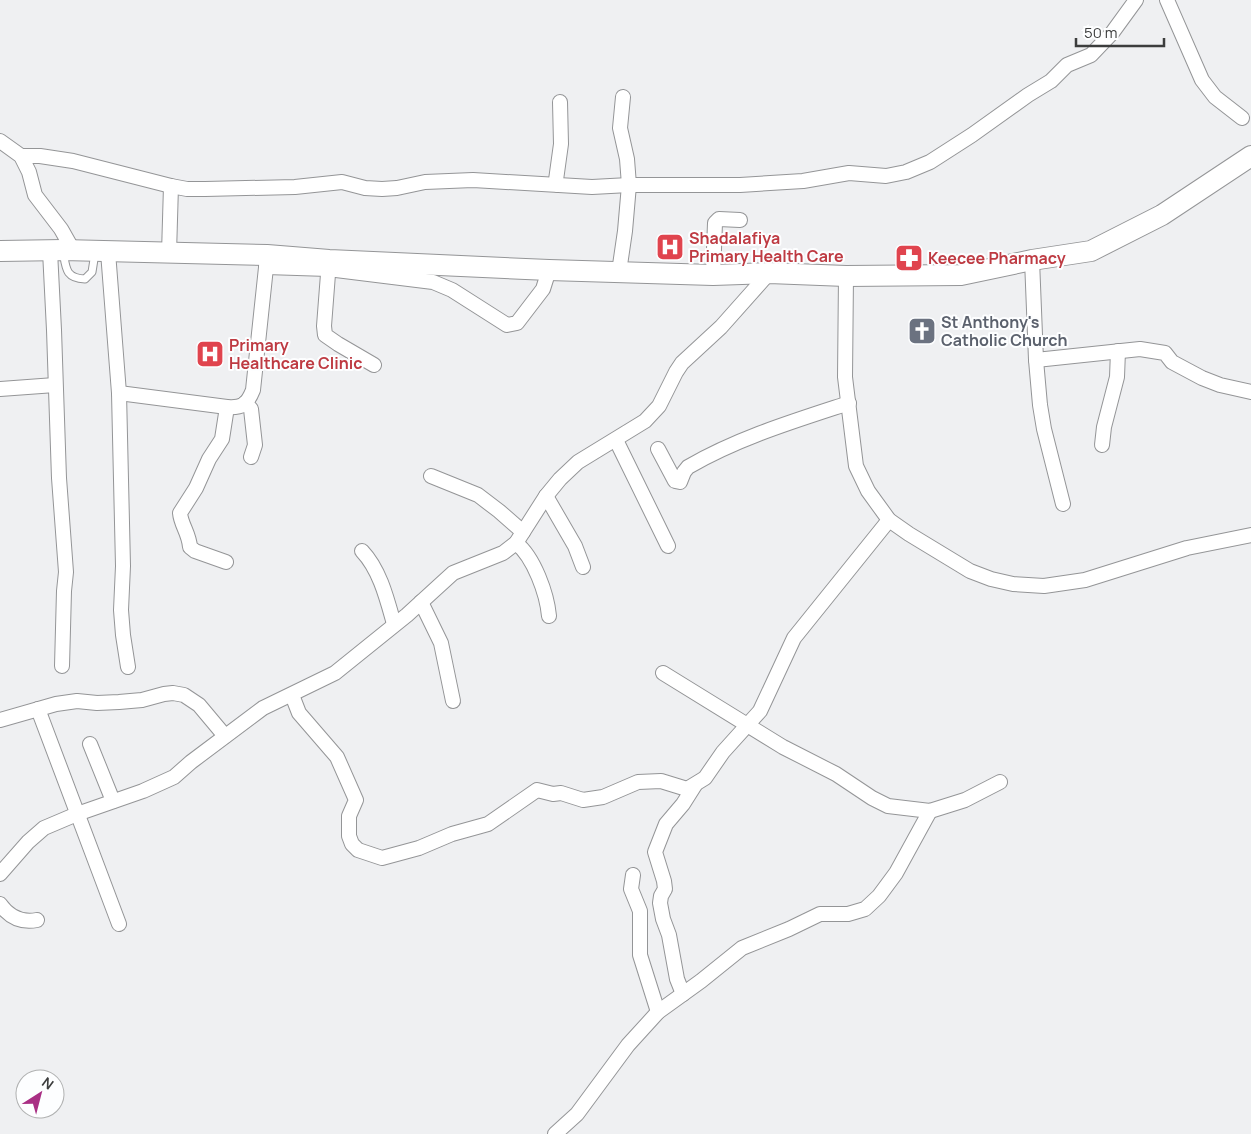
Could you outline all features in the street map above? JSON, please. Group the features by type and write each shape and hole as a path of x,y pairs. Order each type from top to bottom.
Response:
{"street":[{"path":"21,156 40,156 73,161 188,189 295,187 342,182 365,188 382,189 424,182 473,180 592,187 803,181 849,173 886,176 906,172 930,162 1028,95 1051,82 1067,65 1092,55 1112,33 1136,0"},
{"path":"1167,0 1202,80 1215,97 1242,118"},
{"path":"619,272 629,185 627,159 620,128 623,97"},
{"path":"558,185 556,180 561,144 560,102"},
{"path":"0,141 21,156 29,172 35,195 61,229 62,251 54,330 58,478 66,572 62,666"},
{"path":"0,251 169,252 328,265 713,275 769,273 846,276 961,275 1032,260 1091,252 1162,215 1251,156"},
{"path":"169,252 171,186"},
{"path":"713,275 716,224 720,219 740,220"},
{"path":"102,252 119,393 123,566 121,610 128,667"},
{"path":"1032,260 1036,360 1040,405 1044,429 1063,504"},
{"path":"119,393 227,407 239,407 245,403 250,398 253,390 267,261"},
{"path":"328,265 433,282 452,290 507,325 517,323 543,288 549,270"},
{"path":"328,265 325,335 374,365"},
{"path":"0,874 28,842 44,828 77,814 143,791 174,777 263,708 335,673 453,573 502,553 519,537 560,478 578,462 645,421 659,406 682,364 721,327 769,273"},
{"path":"846,276 845,377 856,466 868,491 889,520 909,534 970,571 1013,584 1044,586 1085,580 1187,548 1251,535"},
{"path":"1036,360 1140,349 1165,354 1172,362 1202,378 1251,392"},
{"path":"1102,445 1104,427 1117,377 1118,351"},
{"path":"0,389 55,385"},
{"path":"245,403 251,409 255,445 251,457"},
{"path":"658,449 675,480 680,482 688,467 727,446 849,403"},
{"path":"226,562 195,551 190,547 189,536 180,518 180,513 196,488 209,459 222,439 227,407"},
{"path":"616,440 668,546"},
{"path":"431,476 478,495 500,511 519,537 545,592 550,616"},
{"path":"546,496 575,546 583,567"},
{"path":"292,695 299,713 337,757 356,800 349,816 349,836 352,844 358,850 382,858 419,848 452,834 488,824 537,790 553,794 561,793 583,800 602,797 638,782 661,781 686,789 704,778 723,752 760,711 794,638 889,520"},
{"path":"362,551 370,560 383,589 394,624"},
{"path":"421,602 441,643 453,701"},
{"path":"663,673 746,725 836,774 872,798 888,806 930,811 965,800 1000,782"},
{"path":"0,720 56,704 77,701 97,703 119,702 142,700 164,694 184,694 200,705 225,736"},
{"path":"38,709 118,924"},
{"path":"90,744 113,801"},
{"path":"683,994 660,903 665,889 655,852 666,824 683,804 695,785"},
{"path":"555,1134 577,1114 628,1045 658,1012 742,948 820,914 848,914 865,909 879,896 896,873 930,811"},
{"path":"633,875 632,890 640,911 640,955 658,1012"},
{"path":"0,904 13,918 27,922 37,920"}],"lane":[{"path":"62,251 68,273 74,279 85,279 92,272 102,252"}],"place":[{"name":"Shadalafiya Primary Health Care","path":"670,247"},
{"name":"Keecee Pharmacy","path":"909,258"},
{"name":"St Anthony's Catholic Church","path":"922,331"},
{"name":"Primary Healthcare Clinic","path":"210,354"}]}
